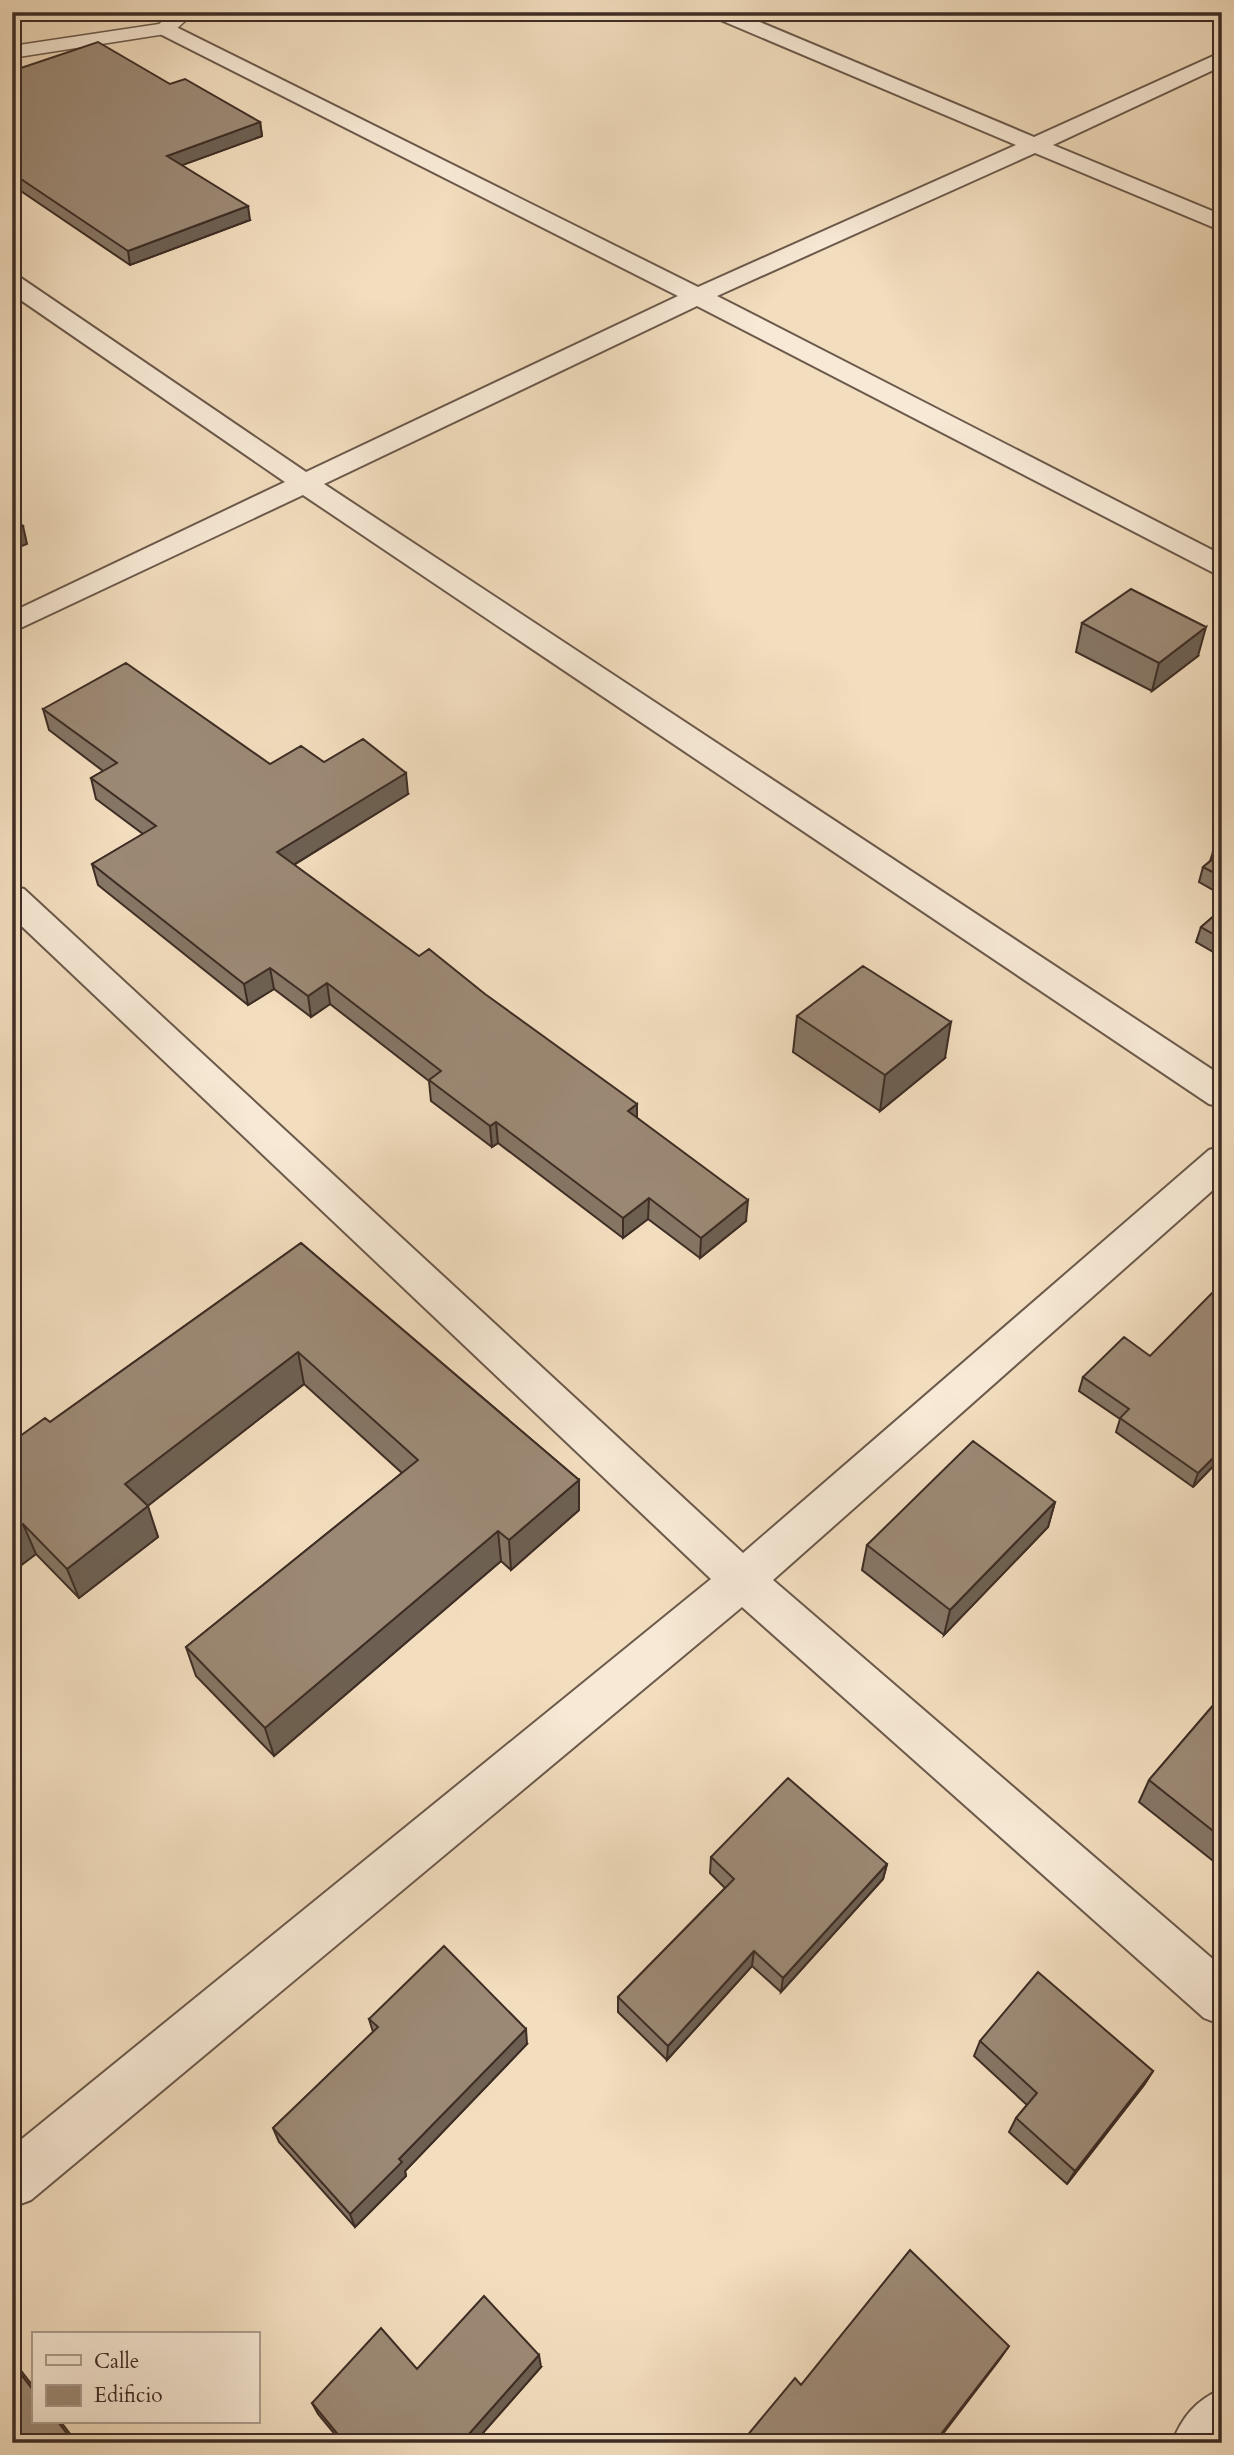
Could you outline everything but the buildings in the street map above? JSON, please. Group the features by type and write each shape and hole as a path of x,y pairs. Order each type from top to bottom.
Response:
{"street":[{"path":"718,12 1222,224"},
{"path":"165,29 697,296 1222,566"},
{"path":"12,623 697,296 1222,58"},
{"path":"12,284 305,484 1222,1094"},
{"path":"12,897 742,1580 1222,2000"},
{"path":"12,2180 742,1580 1222,1160"},
{"path":"1200,2443 1222,2417"}],"lane":[{"path":"12,52 165,29 185,12"}]}
